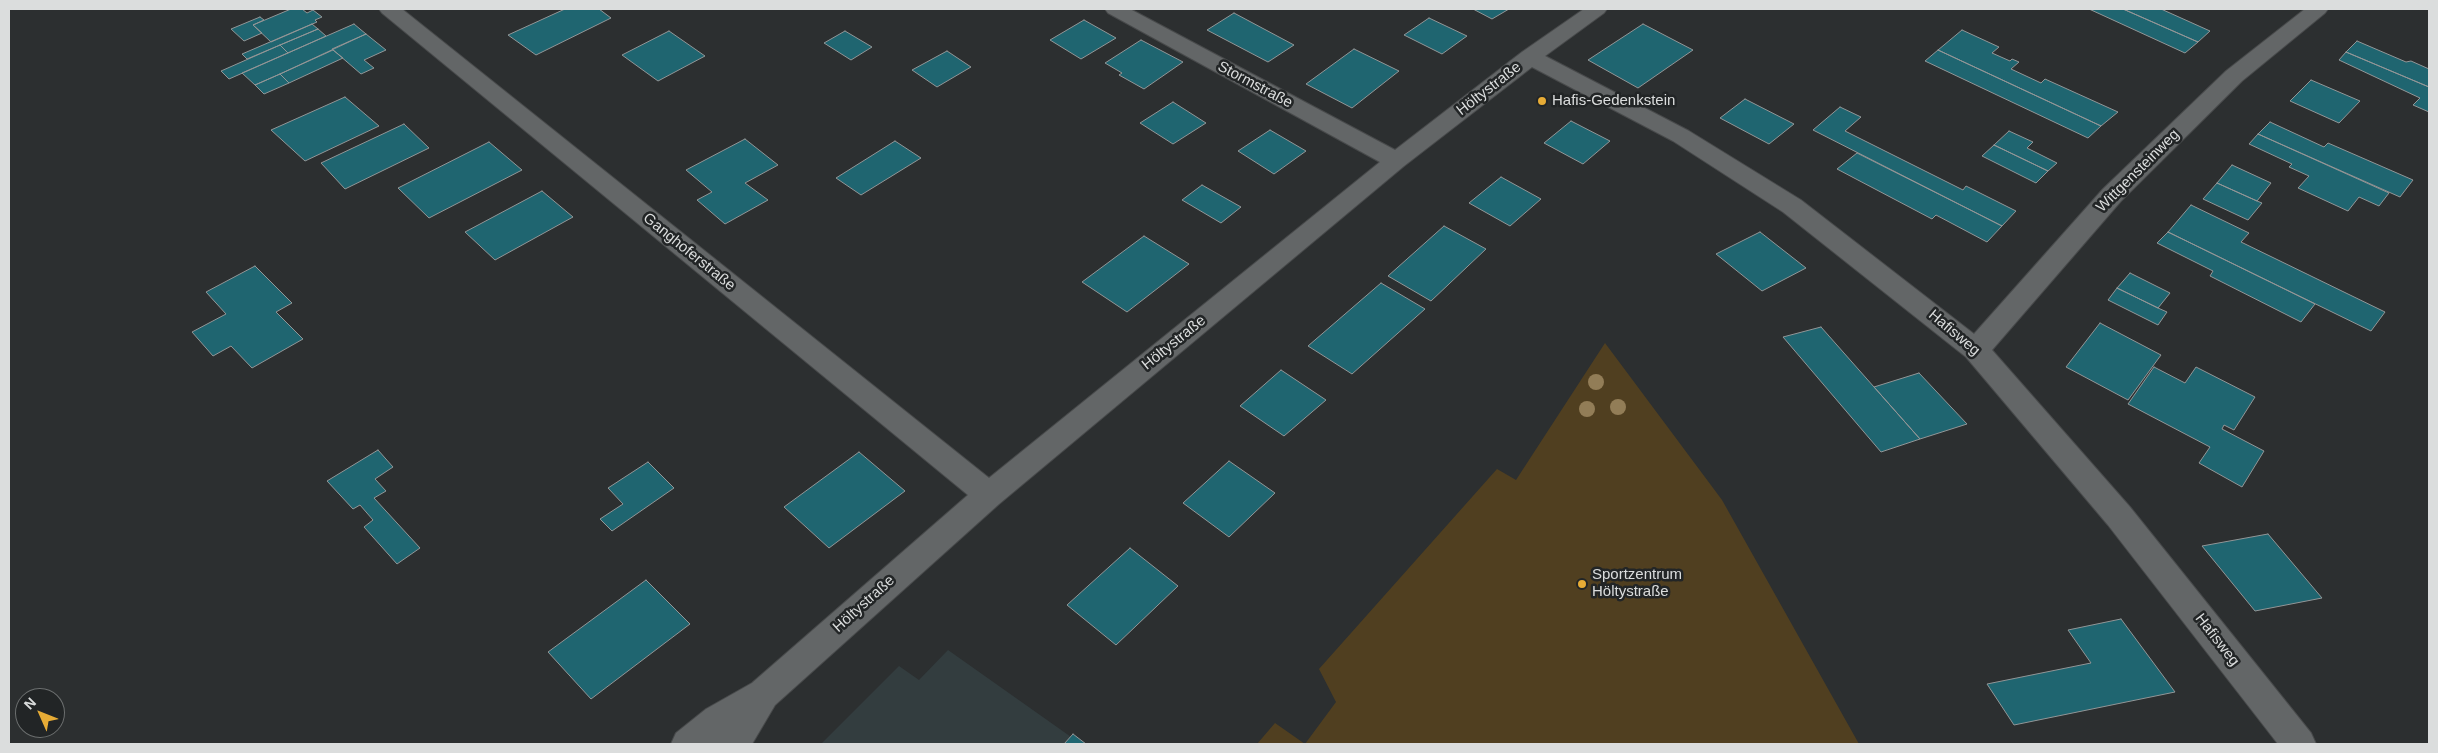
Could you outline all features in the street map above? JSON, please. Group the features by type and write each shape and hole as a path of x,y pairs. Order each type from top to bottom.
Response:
{"street":[{"name":"Ganghoferstraße","path":"388,9 989,495"},
{"name":"Stormstraße","path":"1115,9 1396,161"},
{"name":"Höltystraße","path":"688,744 718,720 764,694 989,495 1396,161 1530,57 1597,9"},
{"name":"Wittgensteinweg","path":"1976,350 2112,195 2234,76 2318,9"},
{"name":"Hafisweg","path":"1530,57 1681,136 1792,206 1976,350 2119,516 2299,744"},
{"name":"Höltystraße","path":"731,744 764,694"}],"shaded area":[{"name":"Sportzentrum Höltystraße","path":"1605,343 1722,500 1859,744 1305,744 1336,702 1319,669 1497,469 1516,480"},
{"path":"948,650 1081,744 821,744 899,666 919,680"},
{"path":"1275,723 1305,744 1257,744"}],"building":[{"path":"291,9 302,9 307,13 313,10 322,17 315,20 317,22 271,42 253,25"},
{"path":"565,9 599,9 611,18 536,55 508,35"},
{"path":"1473,9 1509,9 1492,19"},
{"path":"2089,9 2123,9 2198,42 2185,53"},
{"path":"2123,9 2161,9 2210,31 2198,42"},
{"path":"1234,13 1294,45 1268,62 1207,30"},
{"path":"260,17 264,20 253,25 262,33 244,41 231,29"},
{"path":"1429,18 1467,36 1442,54 1404,35"},
{"path":"1084,20 1116,38 1081,59 1050,40"},
{"path":"312,24 318,29 247,59 242,54"},
{"path":"354,24 366,34 255,85 242,73"},
{"path":"1643,24 1693,50 1638,88 1588,60"},
{"path":"318,29 326,36 288,53 280,45"},
{"path":"1962,30 1999,47 1992,53 2010,61 2012,59 2019,62 2011,69 2041,83 2045,79 2118,112 2101,126 1938,50"},
{"path":"669,31 705,56 658,81 622,55"},
{"path":"845,31 872,47 851,60 824,43"},
{"path":"366,34 386,50 364,60 374,68 361,74 332,49"},
{"path":"1141,40 1183,62 1144,89 1119,75 1122,73 1105,63"},
{"path":"2357,41 2406,62 2411,61 2429,69 2429,87 2346,52"},
{"path":"280,45 288,53 229,79 221,71"},
{"path":"1354,49 1399,71 1352,108 1306,84"},
{"path":"333,50 343,58 289,83 280,74"},
{"path":"1938,50 2101,126 2088,138 1925,61"},
{"path":"947,51 971,67 937,87 912,70"},
{"path":"2346,52 2429,87 2429,112 2413,105 2420,98 2339,60"},
{"path":"280,74 289,83 264,94 255,85"},
{"path":"2311,80 2360,101 2339,123 2290,101"},
{"path":"345,97 379,126 305,161 271,130"},
{"path":"1745,99 1794,124 1769,144 1720,118"},
{"path":"1173,102 1206,123 1173,144 1140,123"},
{"path":"1840,107 1861,117 1845,131 1963,190 1966,186 2016,211 2002,226 1813,130"},
{"path":"1571,121 1610,141 1583,164 1544,143"},
{"path":"2270,122 2324,147 2328,143 2413,180 2400,197 2258,134"},
{"path":"404,124 429,148 345,189 321,163"},
{"path":"1270,130 1306,151 1274,174 1238,151"},
{"path":"2009,131 2033,142 2027,148 2057,163 2048,171 1994,145"},
{"path":"2258,134 2389,193 2379,206 2359,197 2348,211 2298,188 2309,176 2289,167 2292,164 2249,144"},
{"path":"745,139 778,165 745,183 768,200 725,224 697,200 712,192 686,170"},
{"path":"895,141 921,158 861,195 836,178"},
{"path":"489,142 522,170 429,218 398,188"},
{"path":"1994,145 2048,171 2036,183 1982,156"},
{"path":"1857,153 2002,226 1987,242 1936,215 1932,219 1837,169"},
{"path":"2232,165 2271,183 2257,201 2217,183"},
{"path":"1501,177 1541,199 1510,226 1469,203"},
{"path":"2217,183 2262,203 2248,220 2203,199"},
{"path":"1202,185 1241,207 1221,223 1182,200"},
{"path":"542,191 573,217 495,260 465,232"},
{"path":"2191,205 2249,233 2241,242 2385,312 2371,331 2168,232"},
{"path":"1444,226 1486,249 1431,301 1388,276"},
{"path":"1760,232 1806,268 1762,291 1716,254"},
{"path":"2168,232 2315,304 2301,322 2210,276 2213,271 2157,243"},
{"path":"1144,236 1189,264 1127,312 1082,282"},
{"path":"255,266 292,303 276,312 303,339 252,368 231,346 213,356 192,332 226,314 206,292"},
{"path":"2130,273 2170,293 2158,308 2117,288"},
{"path":"1381,283 1425,309 1352,374 1308,346"},
{"path":"2117,288 2167,312 2158,325 2108,300"},
{"path":"2100,323 2161,355 2128,400 2066,367"},
{"path":"1821,327 1920,439 1881,452 1783,337"},
{"path":"2154,367 2185,383 2196,367 2255,397 2234,430 2224,425 2222,429 2264,451 2242,487 2199,463 2210,447 2128,404"},
{"path":"1281,370 1326,400 1284,436 1240,406"},
{"path":"1919,373 1967,424 1920,439 1874,387"},
{"path":"378,450 393,467 375,479 386,491 374,498 420,548 397,564 364,527 373,520 360,505 353,509 327,481"},
{"path":"859,452 905,491 829,548 784,507"},
{"path":"1229,461 1275,493 1229,537 1183,503"},
{"path":"648,462 674,488 612,531 600,519 623,504 608,488"},
{"path":"2268,534 2322,598 2255,611 2202,546"},
{"path":"1130,548 1178,586 1116,645 1067,605"},
{"path":"646,580 690,624 591,699 548,652"},
{"path":"2121,619 2175,692 2014,725 1987,684 2091,663 2068,630"},
{"path":"1073,734 1086,744 1064,744"}],"place":[{"name":"Hafis-Gedenkstein","path":"1542,101"},
{"name":"Sportzentrum Höltystraße","path":"1582,584"}]}
